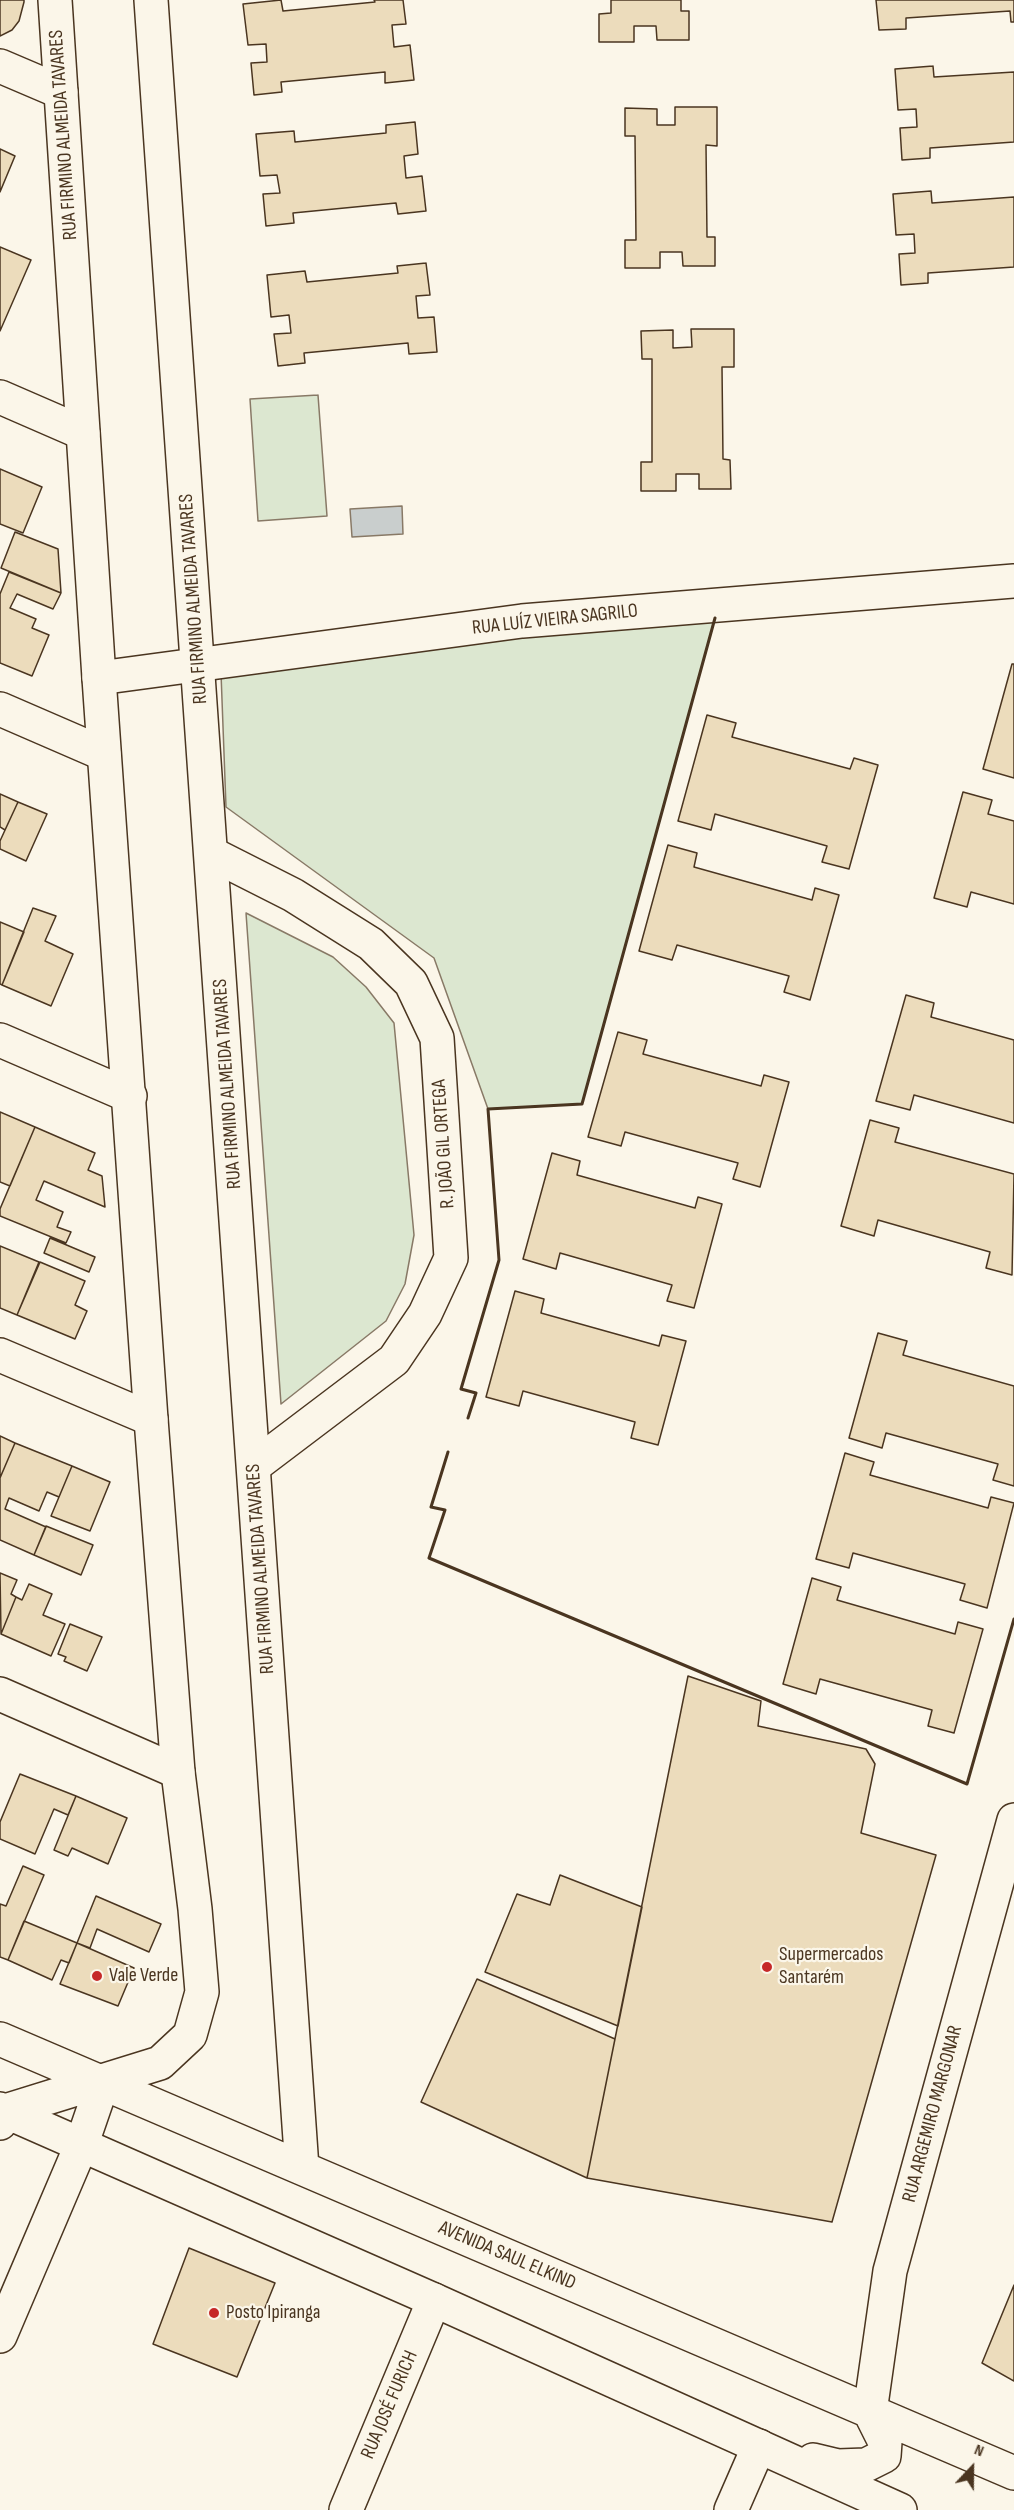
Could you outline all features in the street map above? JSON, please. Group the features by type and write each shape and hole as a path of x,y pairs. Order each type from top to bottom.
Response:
{"street":[{"name":"RUA FIRMINO ALMEIDA TAVARES","path":"2,2114 160,2063 190,2035 202,1992 195,1909 178,1772 151,1419 130,1096 104,754 55,0"},
{"name":"RUA FIRMINO ALMEIDA TAVARES","path":"151,0 302,2168"},
{"path":"0,66 61,92"},
{"path":"0,396 83,433"},
{"name":"RUA LUÍZ VIEIRA SAGRILO","path":"99,678 522,621 1014,581"},
{"path":"0,709 104,754"},
{"name":"R. JOÃO GIL ORTEGA","path":"212,854 293,895 371,944 411,983 436,1038 451,1258 425,1314 394,1360 254,1466"},
{"path":"0,1040 130,1096"},
{"path":"0,1355 151,1419"},
{"path":"0,1694 178,1772"},
{"name":"RUA ARGEMIRO MARGONAR","path":"870,2412 890,2271 1004,1902 1014,1820"},
{"name":"AVENIDA SAUL ELKIND","path":"0,2039 1014,2473"},
{"path":"0,2336 81,2146 103,2082"},
{"path":"2,2114 81,2146 434,2300 900,2510"},
{"name":"RUA JOSÉ FURICH","path":"346,2510 434,2300"},
{"path":"759,2446 838,2466 866,2465 884,2456 885,2442 870,2412"},
{"path":"731,2510 759,2446"}],"green space":[{"path":"318,395 327,516 258,521 250,399"},
{"path":"715,618 582,1104 488,1109 434,958 226,807 221,673 252,648"},
{"path":"246,913 333,957 366,987 394,1023 414,1235 405,1284 386,1321 281,1404"}],"shaded area":[{"path":"402,506 403,534 352,537 350,509"}],"building":[{"path":"0,0 24,0 24,2 19,21 12,30 0,36"},
{"path":"281,0 283,11 375,2 374,0 403,0 406,24 392,25 394,47 410,45 414,80 385,83 385,72 281,82 282,92 254,95 251,63 267,62 266,44 248,45 243,4"},
{"path":"611,0 681,0 681,11 689,11 689,40 657,40 656,26 634,26 634,42 599,42 599,14 611,13"},
{"path":"876,0 1014,0 1014,22 1011,22 1010,11 906,18 906,29 879,30"},
{"path":"933,66 934,77 1014,72 1014,142 930,148 930,158 902,160 900,128 917,127 916,109 898,110 895,69"},
{"path":"675,107 717,107 717,146 706,145 707,237 715,237 715,266 683,266 682,252 660,252 660,268 625,268 625,240 636,240 635,136 625,136 625,108 657,109 657,125 675,125"},
{"path":"415,122 418,154 404,156 406,178 422,176 426,211 398,214 396,203 293,213 294,223 266,226 263,194 280,193 277,175 260,176 256,134 294,131 295,142 386,133 386,125"},
{"path":"0,149 15,156 0,192"},
{"path":"931,191 932,203 1014,197 1014,267 928,273 928,283 901,285 899,254 915,253 914,234 896,235 893,194"},
{"path":"0,247 31,260 0,331"},
{"path":"426,263 430,295 416,296 418,318 434,317 437,352 409,354 408,343 304,353 305,363 278,366 274,334 291,333 289,315 271,317 267,275 305,271 307,282 398,273 397,266"},
{"path":"691,329 734,329 734,367 722,367 723,459 730,460 731,489 699,489 699,474 676,474 676,491 641,491 641,462 652,462 652,359 642,359 641,331 673,330 673,348 692,347"},
{"path":"0,469 42,487 23,533 0,524"},
{"path":"15,532 58,549 61,593 1,568"},
{"path":"9,572 61,593 53,609 17,594 10,608 36,619 32,628 49,635 32,676 0,663 0,594"},
{"path":"1012,664 1014,664 1014,778 983,769"},
{"path":"707,715 736,723 732,737 850,769 854,758 878,765 849,869 822,862 827,846 715,814 711,830 678,821"},
{"path":"963,792 992,800 988,814 1014,821 1014,904 971,892 967,907 934,898"},
{"path":"0,794 18,802 5,830 0,827"},
{"path":"18,802 47,814 26,861 0,849 0,841"},
{"path":"668,845 697,853 694,867 812,900 815,888 839,895 810,1000 784,992 789,976 677,945 672,960 639,951"},
{"path":"33,908 56,916 45,941 73,954 51,1006 2,985"},
{"path":"0,922 24,932 2,985 0,984"},
{"path":"906,995 934,1003 931,1017 1014,1040 1014,1123 914,1095 910,1110 876,1101"},
{"path":"618,1032 647,1040 643,1054 761,1086 764,1075 789,1082 760,1187 733,1179 738,1163 625,1132 621,1146 588,1137"},
{"path":"0,1112 35,1127 10,1186 0,1182"},
{"path":"870,1120 899,1128 895,1142 1014,1174 1012,1275 986,1268 990,1252 878,1220 874,1236 841,1226"},
{"path":"35,1127 95,1153 88,1170 102,1176 105,1207 44,1181 36,1200 63,1212 57,1227 71,1232 66,1243 0,1216 0,1209"},
{"path":"552,1153 580,1161 577,1175 695,1208 698,1197 722,1204 694,1308 667,1301 672,1285 560,1253 556,1269 523,1259"},
{"path":"50,1238 95,1257 89,1272 44,1253"},
{"path":"0,1246 39,1262 17,1315 0,1308"},
{"path":"40,1262 85,1281 75,1305 87,1311 75,1339 17,1315"},
{"path":"515,1291 544,1299 541,1313 659,1346 662,1335 686,1341 658,1445 631,1438 635,1422 523,1391 519,1406 486,1397"},
{"path":"878,1333 907,1341 903,1355 1014,1386 1014,1486 993,1480 998,1464 886,1433 882,1448 849,1438"},
{"path":"0,1436 15,1443 0,1478"},
{"path":"15,1443 72,1466 59,1497 47,1492 39,1511 9,1498 5,1509 46,1527 34,1555 0,1540 0,1478"},
{"path":"845,1453 874,1462 870,1475 988,1508 991,1497 1014,1503 987,1608 960,1600 965,1584 853,1553 849,1568 816,1559"},
{"path":"72,1466 110,1482 90,1531 51,1516"},
{"path":"46,1526 93,1545 81,1575 34,1555"},
{"path":"0,1573 17,1580 11,1594 16,1597 1,1634"},
{"path":"812,1578 841,1587 837,1600 955,1634 958,1622 983,1629 954,1733 928,1726 932,1710 820,1679 816,1694 783,1684"},
{"path":"29,1584 52,1594 43,1615 65,1624 51,1656 1,1634 16,1597 22,1600"},
{"path":"70,1624 102,1637 87,1671 64,1661 66,1657 58,1654"},
{"name":"Supermercados Santarém","path":"688,1676 761,1701 758,1726 866,1749 875,1764 861,1833 936,1855 832,2222 587,2178"},
{"path":"20,1774 76,1796 68,1815 54,1809 35,1854 0,1839 0,1822"},
{"path":"76,1796 127,1818 108,1864 72,1848 68,1856 54,1850"},
{"path":"23,1866 44,1875 8,1960 0,1957 0,1904 6,1906"},
{"path":"560,1875 642,1907 618,2026 485,1972 517,1894 550,1905"},
{"path":"96,1896 161,1924 149,1952 97,1929 90,1948 77,1943"},
{"path":"24,1921 77,1943 69,1963 61,1960 52,1980 8,1960"},
{"name":"Vale Verde","path":"77,1943 134,1968 118,2006 60,1984"},
{"path":"477,1979 615,2039 587,2178 421,2102"},
{"name":"Posto Ipiranga","path":"189,2248 275,2283 237,2377 153,2344"},
{"path":"1014,2285 1014,2381 982,2363"}],"wall":[{"path":"468,1418 476,1393 461,1389 499,1260 488,1109 582,1104 715,618"},
{"path":"448,1452 431,1507 445,1510 429,1558 967,1784 1014,1619"}],"place":[{"name":"Supermercados Santarém","path":"767,1967"},
{"name":"Vale Verde","path":"97,1976"},
{"name":"Posto Ipiranga","path":"214,2313"}]}
